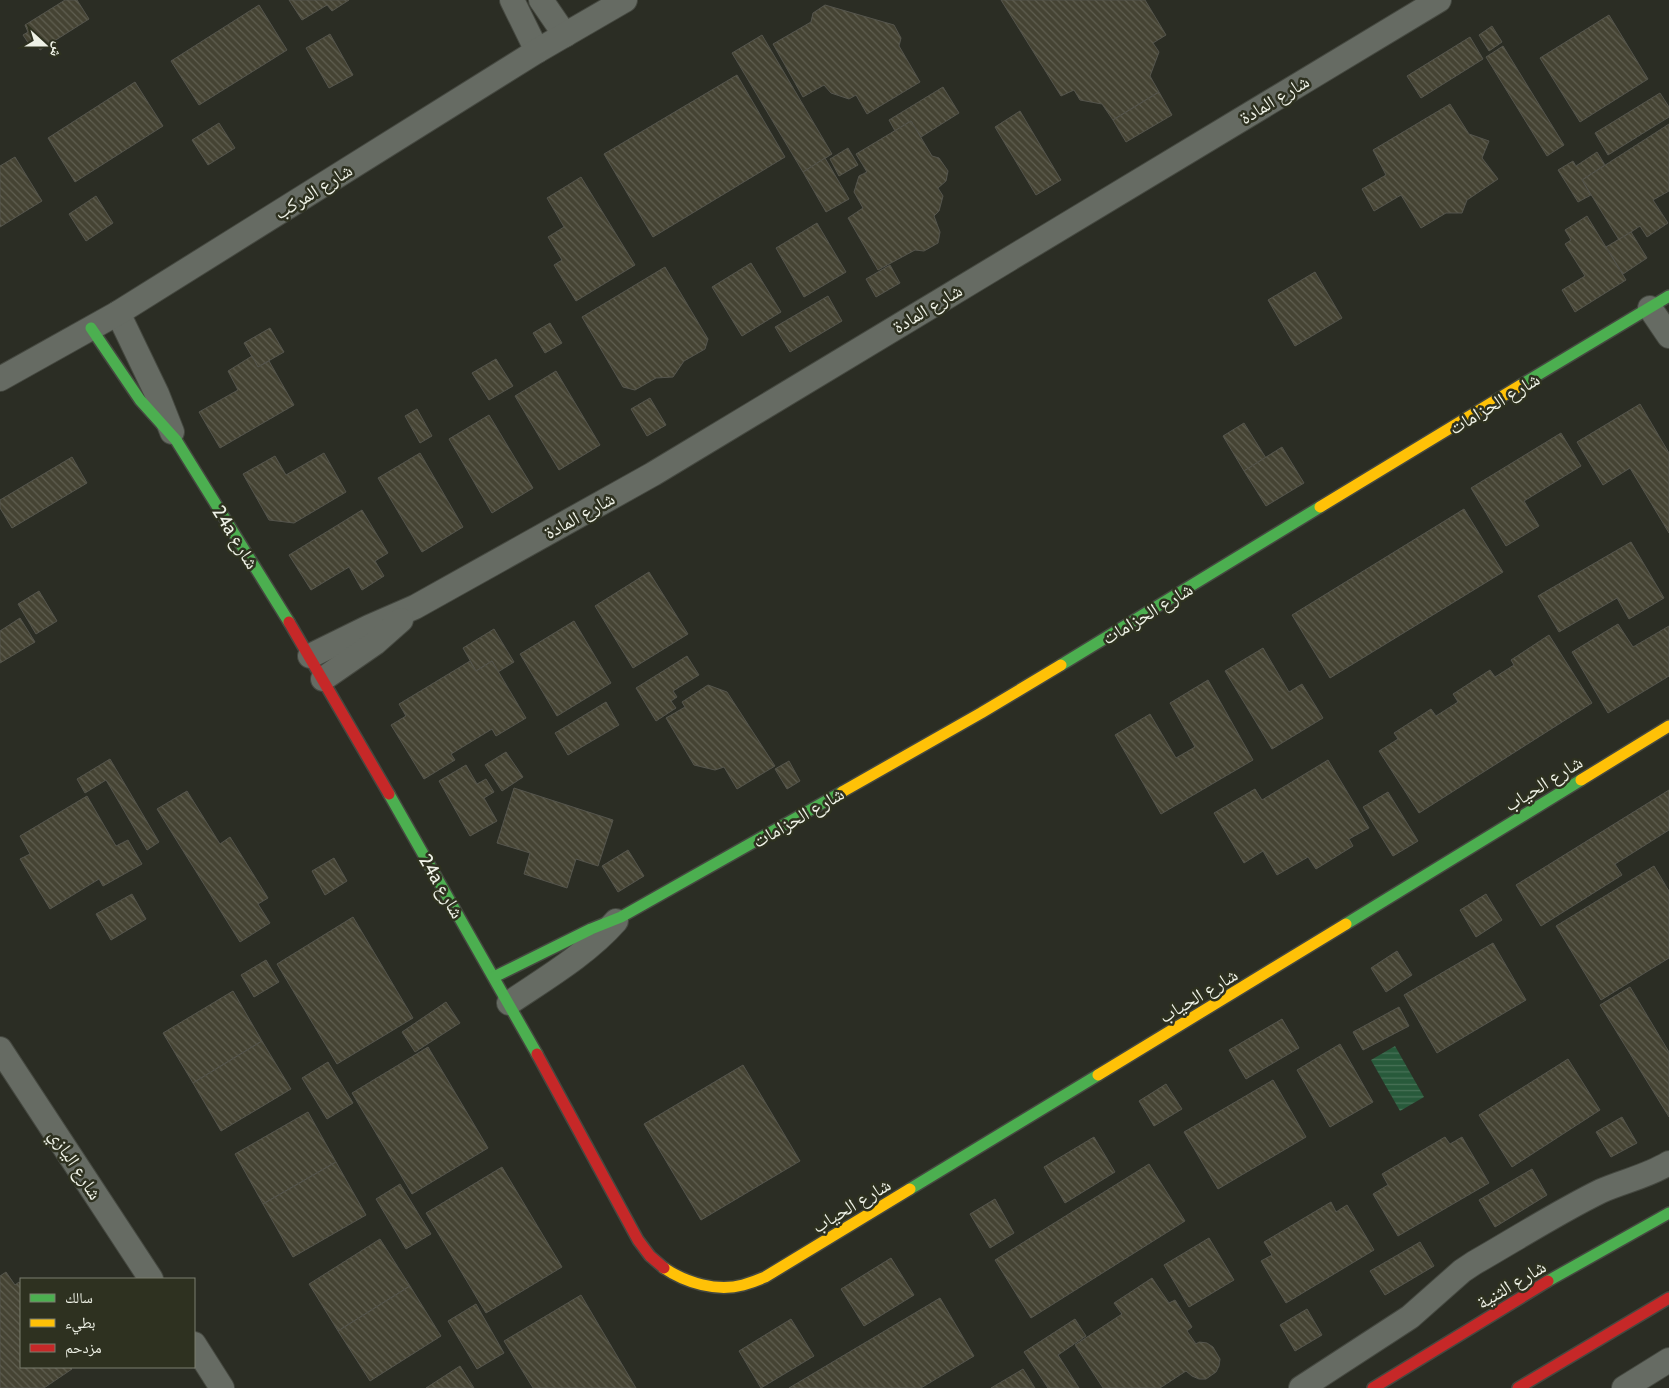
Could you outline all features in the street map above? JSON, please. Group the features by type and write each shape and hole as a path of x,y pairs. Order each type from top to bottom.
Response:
{"street":[{"path":"512,0 538,51"},
{"path":"541,0 565,35"},
{"name":"شارع المركب","path":"0,379 118,313 538,51 625,0"},
{"name":"شارع المادة","path":"310,656 411,609 653,474 1439,0"},
{"path":"1660,302 1669,336"},
{"name":"شارع الحزامات","path":"494,977 584,932 619,918 981,713 1660,302"},
{"name":"24a شارع","path":"118,313 157,394 173,436 324,679 510,1003 638,1240 652,1259 672,1274 693,1283 716,1288 740,1286"},
{"name":"24a شارع","path":"91,328 140,400 173,436"},
{"name":"شارع المادة","path":"324,679 375,643 411,609"},
{"name":"شارع الحياب","path":"740,1286 764,1277 822,1243 1669,726"},
{"name":"شارع الحزامات","path":"510,1003 583,952 619,918"},
{"name":"شارع اليازي","path":"0,1049 150,1278"},
{"path":"1300,1388 1410,1317 1462,1270 1589,1197 1648,1174 1669,1163"},
{"name":"شارع الثنية","path":"1373,1388 1552,1279 1669,1214"},
{"path":"1518,1388 1669,1298"},
{"path":"195,1346 222,1388"},
{"path":"1624,1388 1669,1360"}],"shaded area":[{"path":"1395,1046 1424,1097 1400,1111 1371,1060"}],"building":[{"path":"65,0 77,0 89,19 40,50 36,44 31,47 23,35 28,32 25,25"},
{"path":"289,0 349,0 332,11 327,5 302,20"},
{"path":"1001,0 1145,0 1166,35 1153,43 1159,52 1150,76 1159,92 1113,120 1102,104 1080,100 1074,90 1061,96"},
{"path":"259,5 287,50 199,105 171,61"},
{"path":"825,5 894,25 901,38 899,46 920,82 867,114 856,95 849,99 831,93 824,85 803,97 773,44 811,22 813,13"},
{"path":"1609,15 1648,79 1580,122 1540,58"},
{"path":"1492,26 1502,42 1489,51 1479,35"},
{"path":"330,34 353,75 329,88 306,48"},
{"path":"762,35 832,154 803,172 732,53"},
{"path":"1470,37 1483,59 1421,98 1407,76"},
{"path":"1503,46 1564,145 1547,156 1486,57"},
{"path":"737,75 785,157 653,237 604,154"},
{"path":"135,82 163,126 75,182 48,138"},
{"path":"943,87 959,113 921,137 911,121 895,131 889,120"},
{"path":"1159,92 1172,115 1126,142 1113,120"},
{"path":"1660,93 1669,107 1669,117 1608,155 1595,133"},
{"path":"1450,104 1469,134 1489,141 1482,158 1498,179 1467,200 1462,213 1446,213 1421,228 1401,195 1374,211 1362,189 1386,175 1373,150"},
{"path":"1020,111 1061,180 1036,195 995,127"},
{"path":"911,121 932,156 939,158 948,171 946,181 938,188 943,196 939,211 934,216 940,232 938,243 924,251 915,250 878,270 848,218 863,208 854,192 859,176 867,172 856,154"},
{"path":"219,123 235,148 208,165 192,140"},
{"path":"1669,124 1669,191 1653,200 1668,223 1647,237 1640,226 1619,240 1582,180"},
{"path":"848,148 858,165 839,176 830,159"},
{"path":"1597,152 1605,165 1582,180 1591,195 1578,202 1558,170 1573,161 1576,166"},
{"path":"15,157 42,201 0,227 0,166"},
{"path":"825,158 849,199 826,212 803,172"},
{"path":"581,177 635,265 576,301 554,265 562,260 548,237 564,227 547,198"},
{"path":"96,196 113,223 86,241 69,214"},
{"path":"1587,216 1626,280 1575,312 1562,290 1585,276 1565,244 1571,240 1565,230"},
{"path":"817,223 846,272 804,297 776,248"},
{"path":"1631,232 1647,258 1623,274 1606,247"},
{"path":"751,263 781,312 742,336 712,287"},
{"path":"890,265 900,283 876,297 866,279"},
{"path":"665,267 708,339 705,349 684,361 673,377 656,378 635,390 623,387 582,317"},
{"path":"1315,272 1342,318 1295,346 1268,300"},
{"path":"828,296 842,321 790,352 775,327"},
{"path":"550,323 562,343 545,353 533,333"},
{"path":"270,328 284,352 258,367 244,343"},
{"path":"252,356 258,367 269,361 294,405 220,448 199,412 238,390 228,371"},
{"path":"496,359 513,386 489,400 472,373"},
{"path":"556,371 600,445 559,470 515,396"},
{"path":"650,398 666,425 647,436 631,409"},
{"path":"1640,404 1669,453 1669,533 1630,468 1603,485 1577,442"},
{"path":"417,409 432,436 420,443 405,416"},
{"path":"489,415 533,488 492,513 449,439"},
{"path":"1244,423 1266,458 1244,471 1223,436"},
{"path":"1561,433 1581,466 1524,501 1539,526 1506,546 1471,488"},
{"path":"1282,447 1304,483 1266,506 1244,471"},
{"path":"324,453 346,492 294,523 269,520 243,474 275,456 286,475"},
{"path":"420,453 463,527 422,552 378,478"},
{"path":"72,457 87,483 12,528 0,508 0,500"},
{"path":"1464,509 1503,572 1330,678 1292,615"},
{"path":"362,510 388,553 375,561 384,576 362,590 349,567 311,590 289,555"},
{"path":"1631,542 1664,598 1629,619 1617,598 1559,632 1538,596"},
{"path":"649,572 688,634 633,668 595,606"},
{"path":"39,591 57,621 36,634 18,604"},
{"path":"20,618 35,642 0,663 0,631"},
{"path":"574,621 611,683 557,716 520,654"},
{"path":"1618,624 1633,647 1669,626 1669,676 1608,713 1572,652"},
{"path":"494,629 514,662 498,672 492,661 476,671 463,648"},
{"path":"1549,635 1592,703 1419,813 1379,751 1398,739 1394,733 1431,709 1436,716 1458,702 1453,694 1490,670 1495,677 1514,665 1511,660"},
{"path":"1263,648 1289,692 1302,684 1323,718 1272,749 1225,671"},
{"path":"687,656 699,675 673,691 677,697 671,701 676,708 656,721 636,688"},
{"path":"470,661 476,671 492,661 526,718 496,736 492,729 451,754 455,760 424,779 391,725 406,716 399,704"},
{"path":"1208,680 1253,760 1161,814 1115,735 1150,714 1176,758 1195,747 1170,703"},
{"path":"708,685 727,692 775,766 737,789 724,767 715,770 694,765 666,718 685,707 682,702"},
{"path":"606,702 619,725 568,755 555,733"},
{"path":"506,752 523,777 502,791 485,765"},
{"path":"110,759 159,842 147,850 106,780 85,793 77,779"},
{"path":"1328,760 1369,828 1349,839 1353,846 1316,869 1308,857 1277,875 1263,851 1244,863 1214,813 1255,789 1262,800"},
{"path":"789,761 800,781 787,789 775,769"},
{"path":"466,765 477,784 486,779 494,792 484,798 497,821 470,836 439,781"},
{"path":"514,788 613,820 598,866 576,859 567,888 524,874 530,853 497,843"},
{"path":"1669,790 1669,830 1615,864 1622,875 1541,926 1516,885"},
{"path":"187,791 220,844 230,837 268,898 258,904 270,923 240,942 157,809"},
{"path":"1388,792 1418,841 1393,856 1363,807"},
{"path":"87,796 116,846 128,840 142,864 103,886 99,879 50,909 20,859 30,854 20,836"},
{"path":"628,850 644,876 618,892 602,866"},
{"path":"334,858 347,881 325,895 312,871"},
{"path":"1654,866 1669,891 1669,958 1601,1000 1556,926"},
{"path":"132,894 146,919 111,940 96,914"},
{"path":"1486,894 1502,920 1476,937 1460,910"},
{"path":"353,917 413,1018 337,1064 277,964"},
{"path":"1493,943 1526,1000 1437,1053 1404,995"},
{"path":"1397,951 1412,975 1386,992 1371,968"},
{"path":"266,960 279,982 254,997 241,975"},
{"path":"1630,987 1669,1052 1669,1117 1600,1005"},
{"path":"233,991 262,1041 193,1083 163,1033"},
{"path":"446,1002 460,1023 415,1052 402,1032"},
{"path":"1399,1007 1409,1026 1363,1050 1353,1032"},
{"path":"1282,1019 1299,1048 1246,1079 1229,1050"},
{"path":"262,1041 291,1089 221,1131 193,1083"},
{"path":"1340,1044 1373,1102 1330,1127 1297,1070"},
{"path":"428,1047 488,1148 412,1194 352,1093"},
{"path":"1568,1059 1600,1110 1512,1167 1479,1115"},
{"path":"328,1062 353,1103 327,1119 302,1078"},
{"path":"743,1065 800,1161 701,1220 644,1124"},
{"path":"1273,1080 1306,1137 1218,1189 1184,1132"},
{"path":"1166,1084 1182,1109 1154,1126 1139,1101"},
{"path":"308,1112 336,1162 263,1204 235,1154"},
{"path":"1622,1117 1637,1143 1611,1157 1596,1132"},
{"path":"1094,1137 1115,1172 1065,1203 1044,1167"},
{"path":"1445,1137 1450,1144 1462,1137 1489,1183 1398,1236 1373,1194 1388,1185 1382,1174"},
{"path":"336,1162 366,1215 293,1257 263,1204"},
{"path":"1149,1164 1185,1221 1031,1318 995,1260"},
{"path":"502,1167 562,1267 486,1313 426,1213"},
{"path":"1532,1169 1547,1195 1495,1227 1479,1200"},
{"path":"400,1184 431,1234 406,1249 376,1199"},
{"path":"995,1199 1014,1233 990,1248 970,1214"},
{"path":"1331,1202 1336,1212 1347,1205 1374,1250 1286,1303 1261,1261 1272,1255 1264,1242"},
{"path":"1209,1238 1234,1280 1189,1307 1164,1265"},
{"path":"380,1239 410,1286 338,1331 309,1284"},
{"path":"1420,1242 1434,1266 1385,1295 1370,1271"},
{"path":"891,1258 914,1295 864,1326 841,1289"},
{"path":"6,1272 15,1285 19,1282 20,1284 20,1368 72,1369 44,1388 0,1388 0,1276"},
{"path":"1152,1278 1169,1303 1175,1300 1192,1327 1187,1331 1196,1344 1199,1342 1207,1343 1213,1347 1220,1359 1219,1366 1216,1372 1206,1379 1199,1379 1186,1371 1160,1388 1103,1388 1075,1345 1122,1314 1114,1303"},
{"path":"410,1286 441,1336 370,1381 338,1331"},
{"path":"581,1295 636,1388 533,1388 504,1341"},
{"path":"940,1298 974,1356 921,1388 789,1388"},
{"path":"476,1304 504,1353 477,1369 448,1321"},
{"path":"1307,1309 1322,1335 1295,1351 1280,1325"},
{"path":"791,1319 814,1356 761,1388 739,1351"},
{"path":"1075,1319 1086,1336 1058,1355 1079,1388 1048,1388 1024,1352"},
{"path":"460,1366 474,1388 426,1388"},
{"path":"1023,1369 1035,1388 991,1388"}],"traffic: fast":[{"path":"1521,385 1669,296"},
{"path":"91,328 140,400 176,440 289,622"},
{"path":"1061,665 1320,507"},
{"path":"1346,924 1581,780"},
{"path":"494,977 591,929 621,917 842,792"},
{"path":"389,794 537,1054"},
{"path":"910,1189 1098,1075"},
{"path":"1548,1281 1669,1213"}],"traffic: slow":[{"path":"1320,507 1521,385"},
{"path":"842,792 1061,665"},
{"path":"1581,780 1669,726"},
{"path":"1098,1075 1346,924"},
{"path":"664,1268 682,1278 702,1285 712,1287 743,1285 765,1277 910,1189"}],"traffic: jam":[{"path":"289,622 389,794"},
{"path":"537,1054 638,1240 650,1256 664,1268"},
{"path":"1373,1388 1548,1281"},
{"path":"1518,1388 1669,1298"}]}
